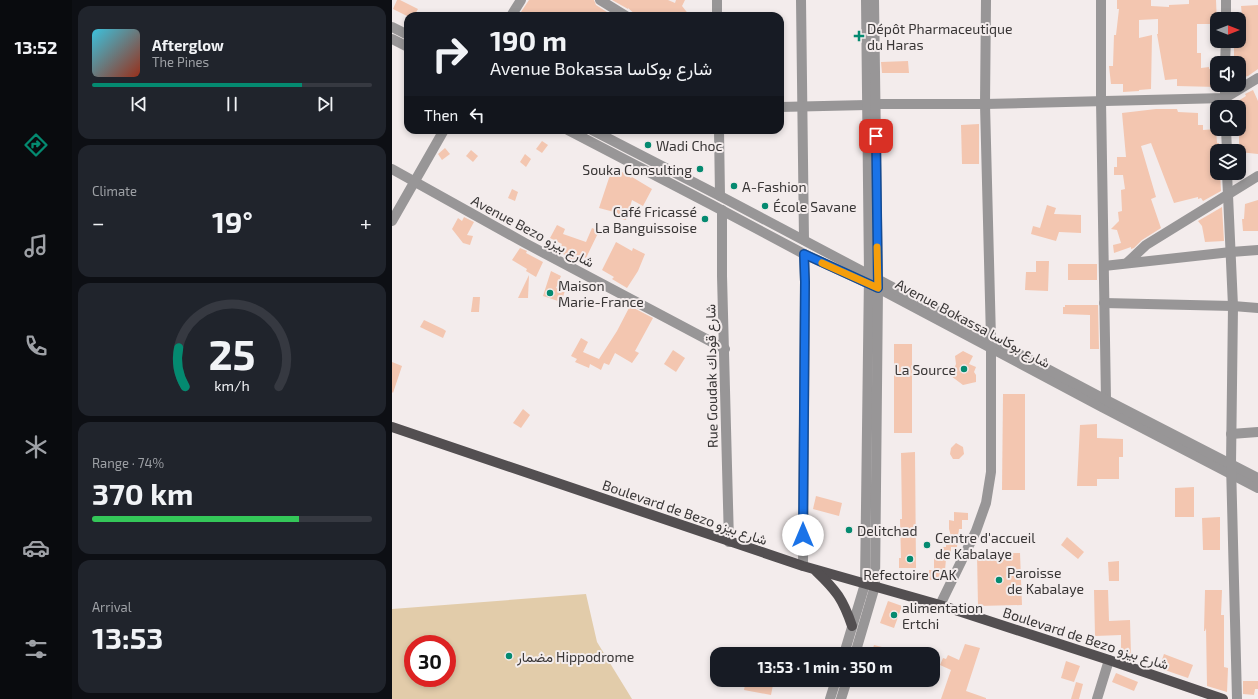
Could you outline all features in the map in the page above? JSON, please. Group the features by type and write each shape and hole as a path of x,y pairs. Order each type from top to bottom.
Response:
{"main road":[{"name":"Boulevard de Bezo شارع بيزو","path":"392,427 814,570 940,605 1223,699"},
{"path":"814,570 833,587 846,607 852,626"}],"street":[{"path":"514,12 521,0"},
{"path":"600,0 620,12"},
{"path":"717,0 718,12"},
{"path":"801,0 804,240"},
{"path":"857,647 870,585 873,281 871,105 866,0"},
{"path":"871,105 874,0"},
{"path":"940,605 976,531 986,503 991,472 991,344 986,104 986,0"},
{"path":"1101,0 1101,101 1106,400"},
{"path":"1226,0 1226,12"},
{"path":"392,27 404,33"},
{"path":"392,38 404,45"},
{"path":"1228,100 1258,78"},
{"path":"784,106 1101,101 1210,102"},
{"path":"392,221 442,134"},
{"name":"Avenue Bokassa شارع بوكاسا","path":"576,134 804,254 873,281"},
{"name":"Avenue Bokassa شارع بوكاسا","path":"600,134 804,240 873,281 991,344 1102,407 1231,469 1258,478"},
{"path":"719,134 720,196"},
{"name":"Avenue Bezo شارع بيزو","path":"392,170 725,350"},
{"path":"1128,262 1146,245 1258,176"},
{"path":"1227,180 1233,306 1231,469 1237,699"},
{"name":"Rue Goudak شارع قوداك","path":"722,210 729,542"},
{"path":"1104,266 1128,262 1258,250"},
{"path":"803,566 804,254"},
{"path":"1104,303 1258,308"},
{"name":"Avenue Bokassa شارع بوكاسا","path":"991,344 1106,400 1231,469 1258,488"},
{"path":"1231,434 1258,432"},
{"path":"846,647 852,626 870,585"},
{"path":"1097,699 1109,660"},
{"path":"830,699 834,687"},
{"path":"841,699 845,687"}],"shaded area":[{"path":"586,594 597,642 632,699 392,699 392,609"}],"building":[{"path":"397,0 400,0 418,9 416,12 404,12 404,14 393,9"},
{"path":"529,0 594,0 596,5 607,12 521,12"},
{"path":"612,0 668,0 675,3 676,0 685,0 682,6 687,12 632,12"},
{"path":"1117,0 1151,0 1151,6 1169,7 1169,5 1189,4 1189,0 1216,0 1216,12 1210,12 1210,24 1197,24 1197,53 1201,53 1201,68 1209,67 1210,69 1210,87 1177,86 1177,79 1165,80 1157,34 1158,19 1139,20 1139,38 1152,35 1151,89 1123,92 1123,84 1111,84 1109,66 1113,66 1114,35 1116,35 1119,9 1117,9"},
{"path":"1258,5 1258,69 1246,76 1246,56 1234,56 1234,48 1246,48 1246,12 1242,12 1241,6"},
{"path":"908,61 909,73 882,73 881,62"},
{"path":"1253,90 1258,101 1258,154 1246,153 1246,144 1239,144 1239,136 1246,136 1246,100 1240,100 1246,96 1245,94"},
{"path":"1156,109 1177,109 1178,112 1198,113 1198,125 1203,125 1203,130 1210,129 1210,136 1216,136 1217,143 1219,143 1210,144 1210,180 1220,180 1221,191 1203,201 1201,198 1198,199 1198,197 1174,203 1151,143 1141,146 1156,197 1151,199 1161,228 1142,240 1134,248 1131,249 1131,247 1114,253 1113,245 1121,243 1117,230 1111,229 1119,221 1118,212 1122,211 1121,190 1125,189 1123,175 1114,175 1114,167 1117,167 1117,157 1126,157 1122,113"},
{"path":"979,124 979,164 962,164 961,125"},
{"path":"542,141 548,145 542,153 536,149"},
{"path":"445,148 450,154 442,160 438,154"},
{"path":"471,150 478,156 473,162 466,156"},
{"path":"525,154 531,159 526,167 520,162"},
{"path":"614,169 631,178 632,177 652,189 643,206 632,200 626,220 618,218 618,213 599,208 609,178"},
{"path":"512,189 518,192 515,201 508,198"},
{"path":"1258,200 1258,231 1243,231 1242,219 1244,219 1245,204"},
{"path":"1047,205 1056,208 1054,214 1081,215 1081,233 1059,232 1056,241 1031,234 1033,226 1040,228"},
{"path":"1222,207 1224,241 1205,242 1202,226 1198,221"},
{"path":"464,217 474,222 467,235 473,236 470,245 463,243 452,229 458,218 462,221"},
{"path":"557,225 565,229 563,234 586,242 592,228 599,231 586,258 579,255 575,261 558,251 562,244 550,238"},
{"path":"616,242 632,251 633,248 645,254 638,271 627,288 612,279 614,277 602,270"},
{"path":"520,248 543,262 536,277 526,271 527,269 512,260"},
{"path":"1036,261 1049,261 1048,291 1025,290 1026,272 1036,272"},
{"path":"1068,264 1097,264 1097,280 1068,280"},
{"path":"551,271 561,276 556,288 565,291 561,302 543,296"},
{"path":"529,275 528,298 518,298"},
{"path":"473,297 480,297 479,312 471,312"},
{"path":"1065,305 1098,305 1099,349 1090,349 1090,315 1063,314 1063,307 1065,307"},
{"path":"630,306 653,318 635,351 639,353 632,363 615,353 609,365 604,363 601,370 590,364 589,368 575,362 577,359 571,356 581,338 588,342 583,352 599,359 617,331"},
{"path":"424,320 446,331 443,338 420,327"},
{"path":"894,344 912,344 912,433 894,433"},
{"path":"673,350 685,358 676,372 664,364"},
{"path":"963,351 973,356 969,364 976,367 974,372 976,375 976,382 963,385 951,376 956,364 955,356"},
{"path":"392,362 402,366 393,393 392,392"},
{"path":"1003,394 1025,394 1025,490 1002,490"},
{"path":"523,409 530,415 521,428 513,423"},
{"path":"1097,424 1097,438 1123,439 1123,457 1119,457 1119,479 1097,479 1097,486 1077,486 1080,425"},
{"path":"956,443 963,447 964,454 959,459 953,459 950,454 951,448"},
{"path":"915,452 916,568 899,568 899,558 901,558 900,519 902,519 901,453"},
{"path":"1194,487 1194,517 1175,517 1175,488"},
{"path":"816,496 842,503 839,516 813,509"},
{"path":"954,512 968,513 968,520 962,520 962,529 959,529 957,547 955,547 955,551 954,547 946,547 946,536 951,536 949,520 954,521"},
{"path":"1220,517 1220,550 1203,550 1202,518"},
{"path":"1067,537 1084,552 1078,559 1061,545"},
{"path":"940,547 951,547 951,559 946,559 945,570 934,570 934,558 940,558"},
{"name":"Paroisse de Kabalaye","path":"1020,553 1022,605 978,606 977,554"},
{"path":"1119,561 1119,581 1109,581 1108,562"},
{"path":"929,570 941,570 941,580 929,580"},
{"path":"1094,590 1108,590 1109,621 1130,620 1131,655 1121,656 1121,635 1095,636"},
{"path":"1205,590 1222,590 1221,615 1224,615 1224,667 1228,668 1227,692 1207,686 1206,628 1204,631"},
{"path":"888,601 902,606 894,628 880,623"},
{"path":"965,644 980,648 966,691 986,699 941,699 951,670 940,665 943,658 946,659 948,655 959,660"},
{"path":"1164,654 1193,665 1188,678 1159,668"},
{"path":"1066,661 1080,666 1074,682 1061,678"},
{"path":"1116,673 1138,682 1134,691 1112,682"},
{"path":"1243,681 1258,681 1258,689 1255,689 1254,695 1243,694"},
{"path":"1076,682 1083,684 1079,699 1071,699"},
{"path":"745,687 773,687 771,695 744,690"}],"slow traffic":[{"path":"822,263 878,288 877,247"}],"place":[{"name":"Dépôt Pharmaceutique du Haras","path":"859,36"},
{"name":"Wadi Choc","path":"648,145"},
{"name":"Souka Consulting","path":"700,169"},
{"name":"A-Fashion","path":"734,186"},
{"name":"École Savane","path":"765,206"},
{"name":"Café Fricassé La Banguissoise","path":"705,219"},
{"name":"Maison Marie-France","path":"550,293"},
{"name":"La Source","path":"964,369"},
{"name":"Delitchad","path":"849,530"},
{"name":"Centre d'accueil de Kabalaye","path":"927,545"},
{"name":"Refectoire CAK","path":"910,559"},
{"name":"Paroisse de Kabalaye","path":"999,580"},
{"name":"alimentation Ertchi","path":"894,615"},
{"name":"مضمار Hippodrome","path":"509,656"}],"route":[{"path":"803,535 804,254 878,288 876,136"}]}
